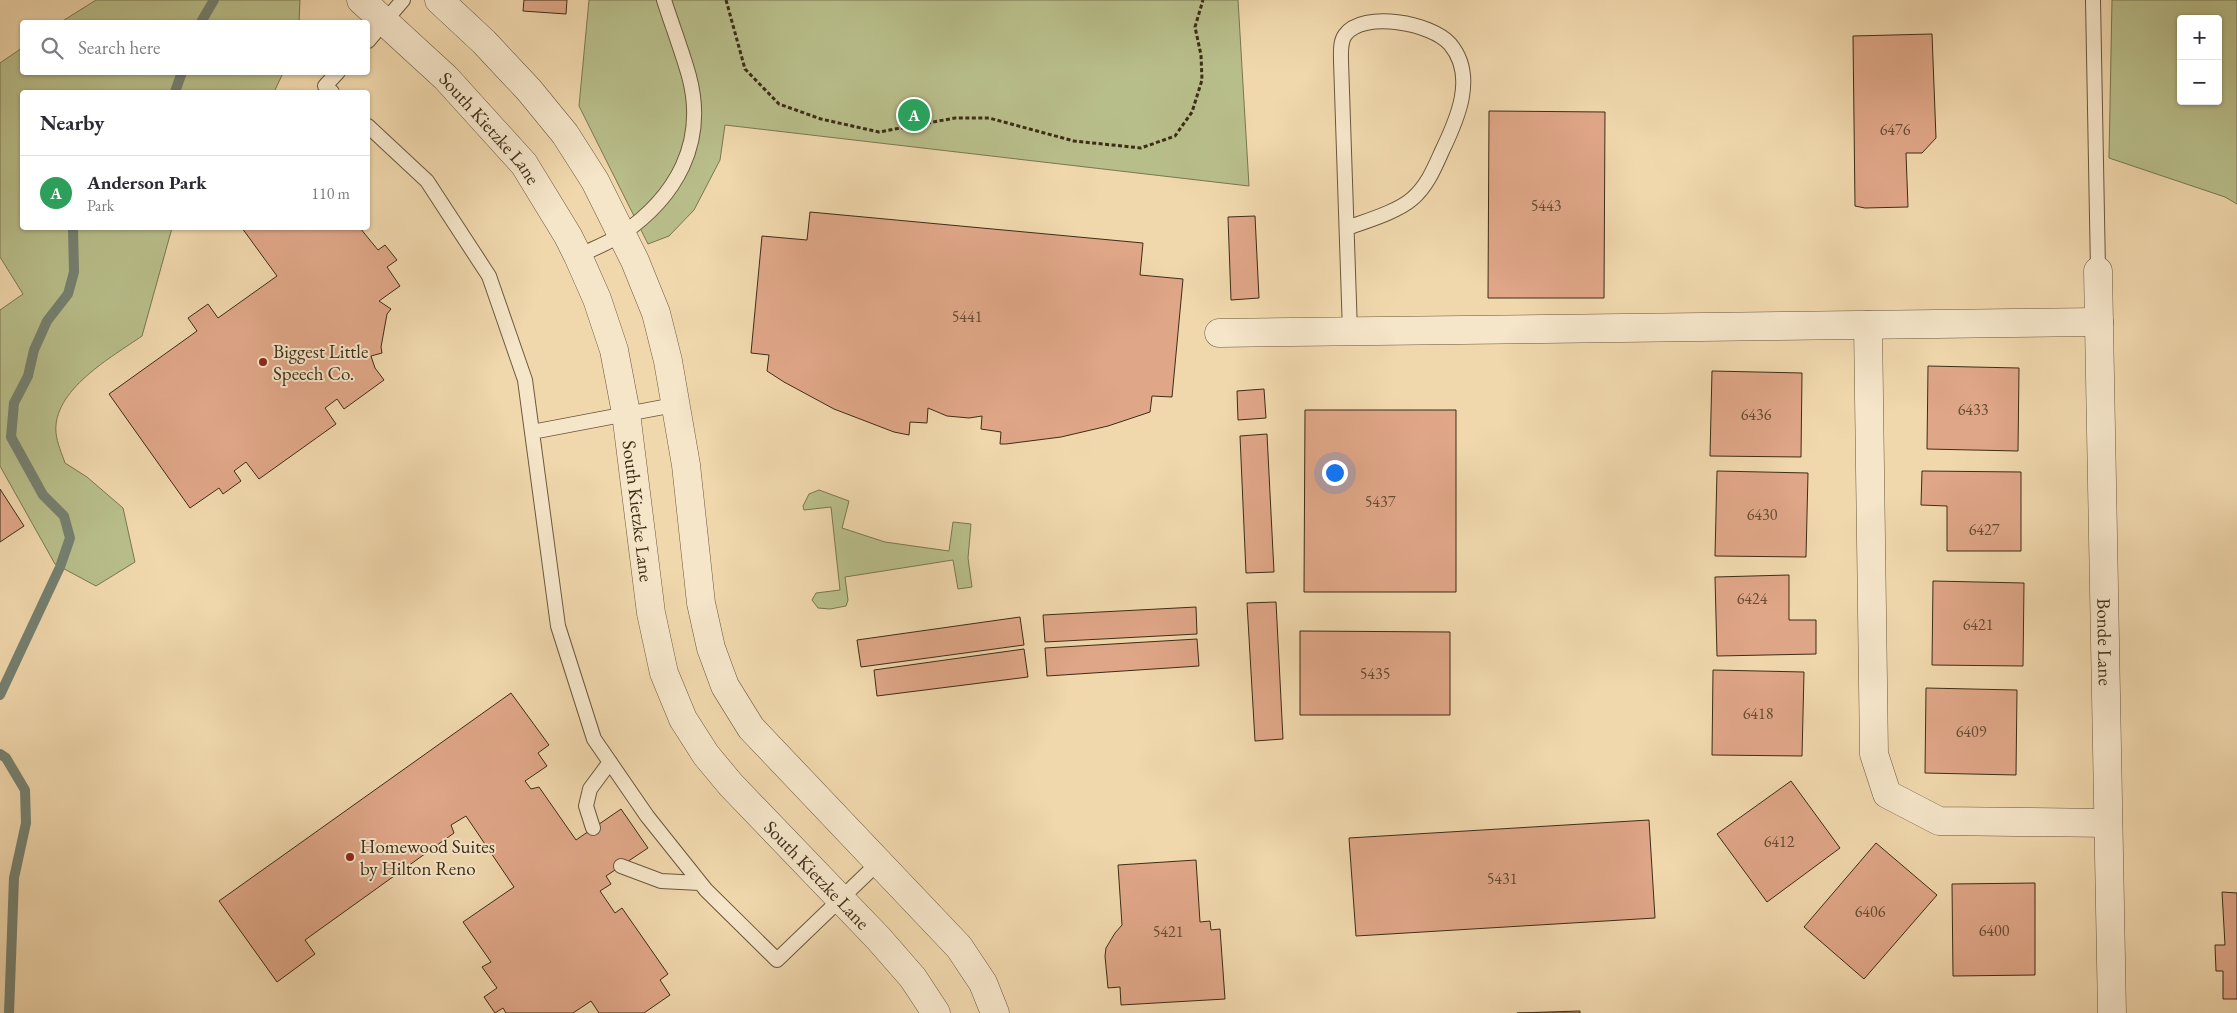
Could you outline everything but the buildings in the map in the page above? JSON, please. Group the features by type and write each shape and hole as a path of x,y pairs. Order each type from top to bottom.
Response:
{"street":[{"name":"South Kietzke Lane","path":"360,0 376,32 446,78 524,164 551,207 578,256 597,299 614,350 626,413 651,613 664,673 683,719 706,755 731,785 879,939 912,978 936,1013"},
{"path":"439,0 484,42 523,83 565,134 595,181 635,261 656,313 668,361 687,475 701,603 711,648 725,686 751,728 959,947 983,983 995,1013"},
{"name":"Bonde Lane","path":"2098,271 2112,1013"},
{"path":"1219,333 2099,322"},
{"path":"1868,325 1874,754 1887,794 1939,822 2108,823"}],"lane":[{"path":"376,32 403,0"},
{"path":"578,256 621,235 652,211 677,180 686,159 692,137 694,112 690,78 664,0"},
{"path":"2093,0 2098,271"},
{"path":"1346,228 1411,200 1428,182 1455,124 1462,98 1463,81 1450,44 1435,33 1401,22 1373,22 1357,27 1346,34 1342,43 1346,228 1350,332"},
{"path":"330,90 325,86 335,75"},
{"path":"370,128 427,181 489,276 524,380 558,626 594,739 647,816 700,883 777,960 878,863"},
{"path":"532,432 674,405"},
{"path":"593,828 586,806 590,790 610,762"},
{"path":"621,866 661,881 700,883"}],"path":[{"path":"726,0 745,69 779,104 787,107 821,119 879,132 955,118 989,118 1074,141 1141,148 1174,136 1192,112 1202,80 1201,55 1195,27 1203,0"}],"green space":[{"path":"96,0 300,0 299,20 64,20"},
{"path":"589,0 1238,0 1249,186 725,125 720,160 694,210 669,236 648,244 579,106"},
{"path":"2112,0 2237,0 2237,204 2225,197 2109,158"},
{"path":"20,49 20,75 282,75 275,90 20,90 20,230 171,230 142,336 86,376 64,403 57,417 56,433 58,445 65,463 87,477 123,508 135,562 96,586 55,564 0,466 0,310 23,294 0,257 0,63"},
{"path":"819,490 849,501 842,528 885,542 949,551 953,522 971,524 968,558 972,587 958,589 953,560 845,577 848,600 846,606 830,609 818,608 812,600 816,593 840,590 831,507 804,510 803,506 809,494"}],"waterway":[{"path":"202,20 214,0"},
{"path":"176,90 181,75"},
{"path":"0,695 60,567 70,538 64,516 43,495 11,437 14,403 28,376 34,350 47,321 68,294 74,272 73,230"},
{"path":"0,754 6,758 25,790 26,823 14,878 9,1013"}],"place":[{"name":"Anderson Park","path":"914,115"},
{"name":"Biggest Little Speech Co.","path":"263,362"},
{"name":"Homewood Suites by Hilton Reno","path":"350,857"}]}
